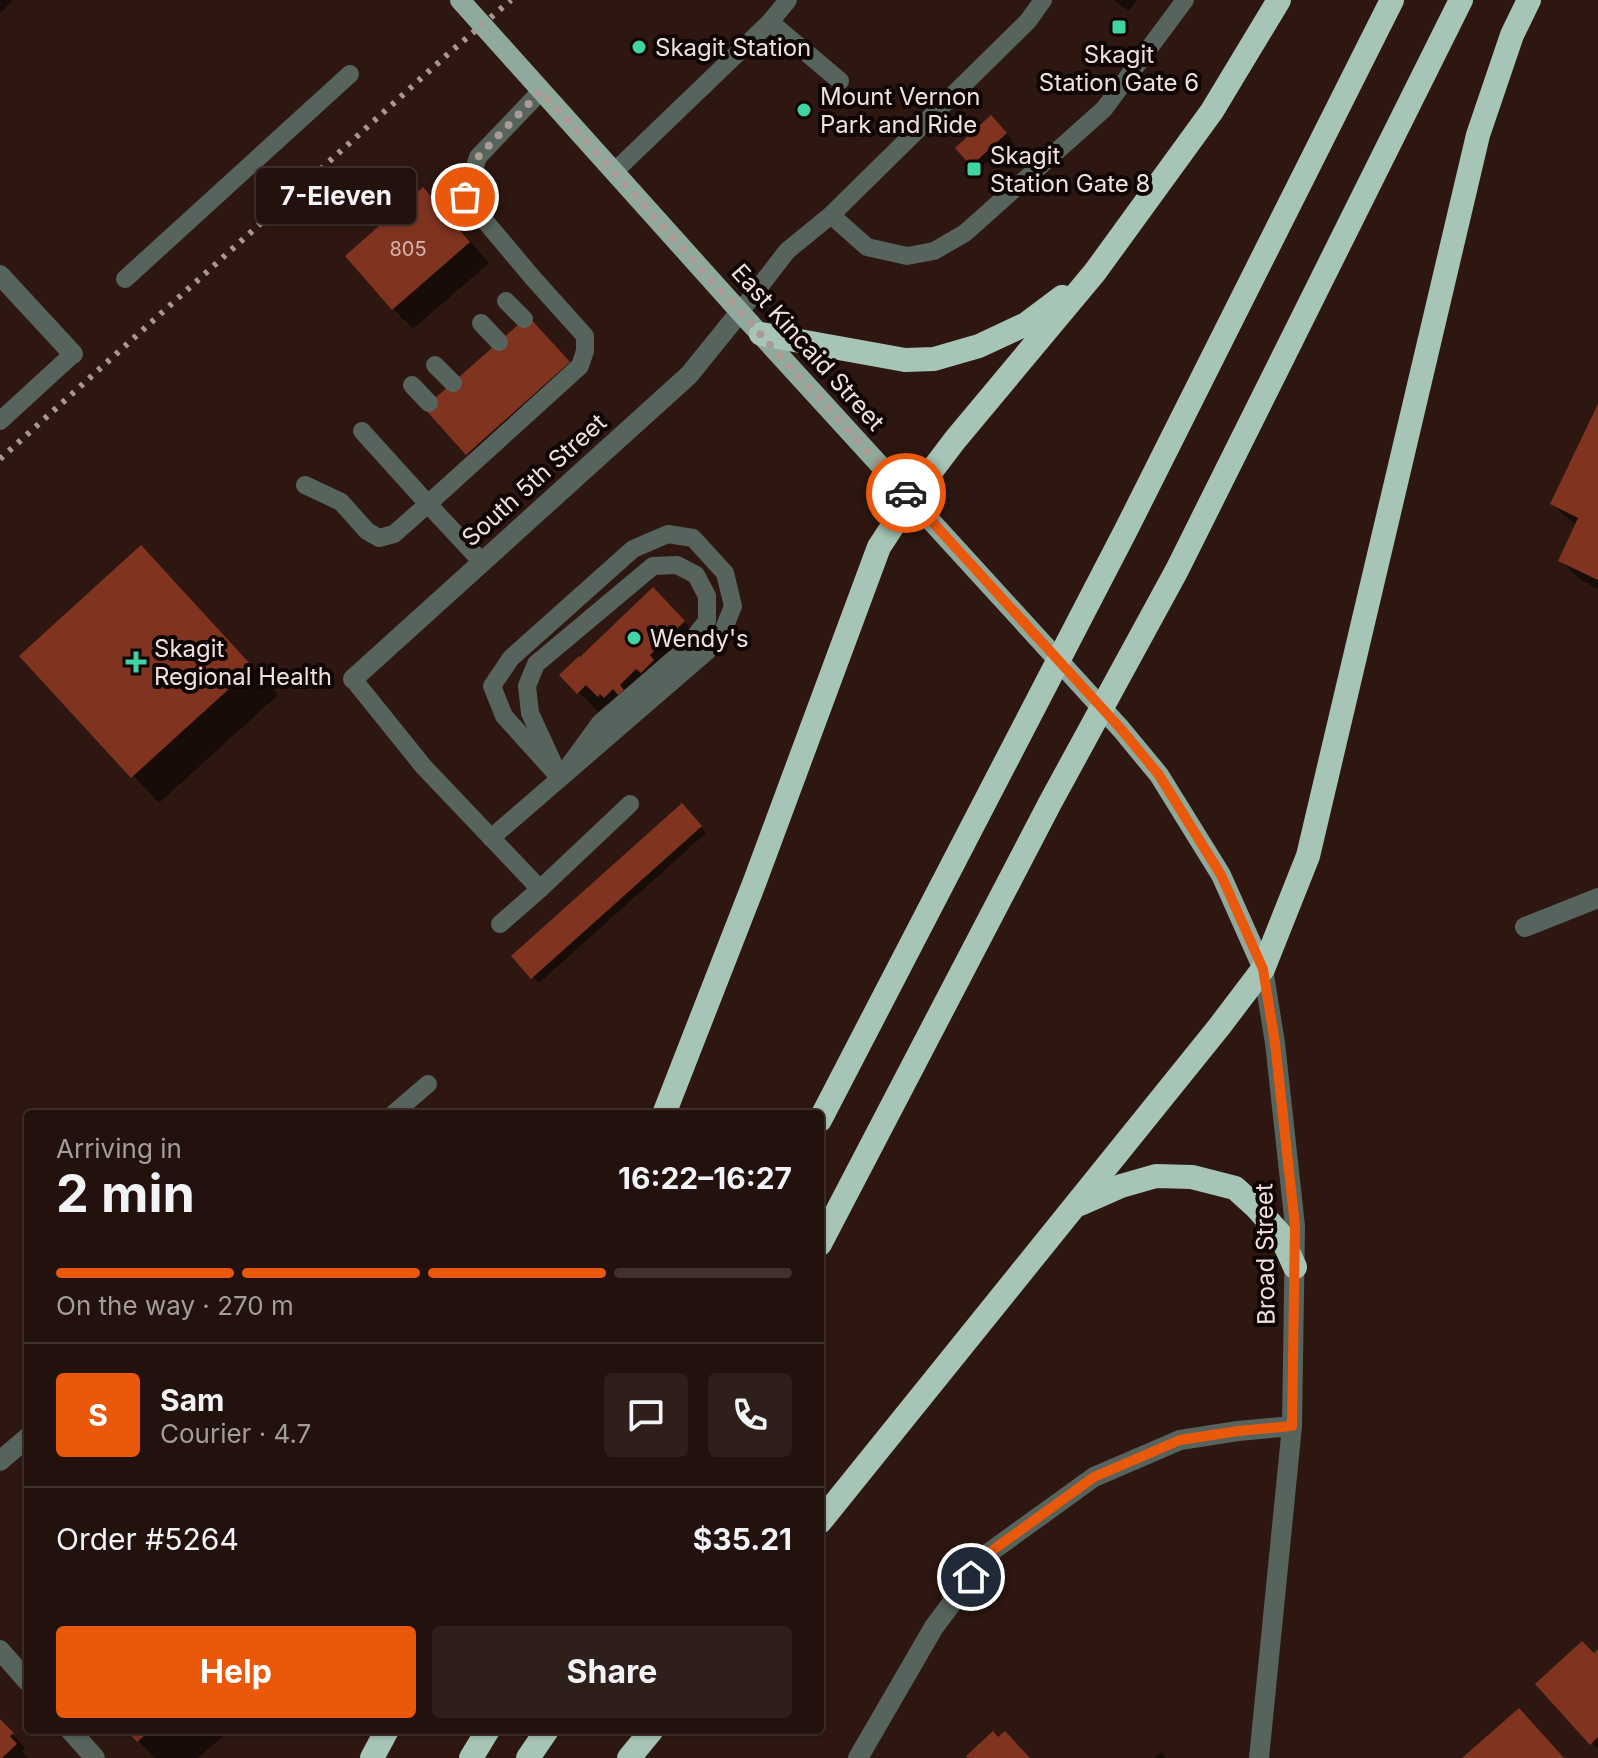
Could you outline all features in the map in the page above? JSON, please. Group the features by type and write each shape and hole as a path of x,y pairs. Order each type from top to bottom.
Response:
{"highway":[{"path":"666,1110 755,881 879,547 955,440 1095,272 1212,111 1279,0"},
{"path":"824,1112 1126,530 1392,0"},
{"path":"824,1236 1050,803 1177,570 1461,0"},
{"path":"824,1517 1263,969 1308,856 1478,135 1512,35 1529,0"},
{"path":"761,334 905,360 934,359 979,346 1026,324 1095,272"},
{"path":"1074,1207 1121,1186 1156,1176 1192,1177 1235,1188 1280,1234 1295,1267"},
{"path":"372,1758 385,1734"},
{"path":"471,1758 486,1734"},
{"path":"528,1758 544,1734"},
{"path":"629,1758 649,1734"}],"main road":[{"name":"East Kincaid Street","path":"460,0 1121,729 1159,775"},
{"name":"Broad Street","path":"1159,775 1221,875 1263,969"}],"street":[{"path":"0,275 73,354"},
{"name":"South 5th Street","path":"353,679 689,375 740,312"},
{"path":"1525,927 1598,898"},
{"name":"Broad Street","path":"1259,1758 1292,1426 1295,1267 1295,1226 1275,1043 1263,969"},
{"path":"858,1758 934,1627 990,1552 1094,1477 1180,1440 1292,1426"},
{"path":"0,1461 24,1440"},
{"path":"0,1650 24,1677"},
{"path":"74,1734 95,1758"}],"lane":[{"path":"615,171 770,22 788,0"},
{"path":"740,312 787,251 831,215 1028,21 1043,0"},
{"path":"831,215 867,247 907,256 934,251 965,233 1104,109 1185,0"},
{"path":"770,22 840,81"},
{"path":"125,279 350,74"},
{"path":"305,485 341,502 367,531 379,538 394,534 499,432 569,369 580,366 585,351 585,336 465,197 478,157 541,91"},
{"path":"506,301 524,319"},
{"path":"481,323 499,342"},
{"path":"0,421 73,354"},
{"path":"435,365 453,383"},
{"path":"412,385 429,403"},
{"path":"362,431 482,562"},
{"path":"491,838 719,641 733,606 725,573 693,538 668,534 633,549 511,658 492,686 504,716 560,778"},
{"path":"677,565 696,575 707,596 707,621 683,651 600,723 560,778 530,713 527,686 536,664 653,566 677,565"},
{"path":"353,679 423,766 540,889"},
{"path":"500,924 630,804"},
{"path":"398,1110 428,1084"}],"building":[{"path":"991,115 1007,133 971,166 955,148"},
{"path":"423,187 470,242 392,310 345,256"},
{"path":"528,316 570,362 466,455 424,408"},
{"path":"1598,404 1598,580 1558,561 1578,518 1550,504"},
{"name":"Skagit Regional Health","path":"141,545 253,667 131,778 19,656"},
{"name":"Wendy's","path":"653,587 685,621 650,655 654,660 641,673 636,669 620,685 624,690 618,695 613,689 604,698 600,694 598,697 586,685 577,694 559,675"},
{"path":"682,803 702,826 531,979 511,956"},
{"path":"1582,1641 1594,1653 1598,1649 1598,1737 1590,1745 1535,1684"},
{"path":"1519,1708 1564,1758 1462,1758"},
{"path":"0,1719 14,1733 10,1736 17,1744 2,1758 0,1758"},
{"path":"993,1731 998,1737 1005,1731 1030,1758 966,1756"},
{"path":"130,1734 146,1734 137,1742"}],"railway":[{"path":"0,459 511,0"}],"way so far":[{"path":"465,197 478,157 541,91 906,493"}],"place":[{"name":"Skagit Station Gate 6","path":"1119,27"},
{"name":"Skagit Station","path":"639,47"},
{"name":"Mount Vernon Park and Ride","path":"804,110"},
{"name":"Skagit Station Gate 8","path":"974,169"},
{"name":"7-Eleven","path":"465,197"},
{"name":"Wendy's","path":"634,638"},
{"name":"Skagit Regional Health","path":"136,662"}],"route":[{"path":"906,493 1121,729 1159,775 1221,875 1263,969 1275,1043 1295,1226 1292,1426 1180,1440 1094,1477 990,1552 971,1577"}]}
